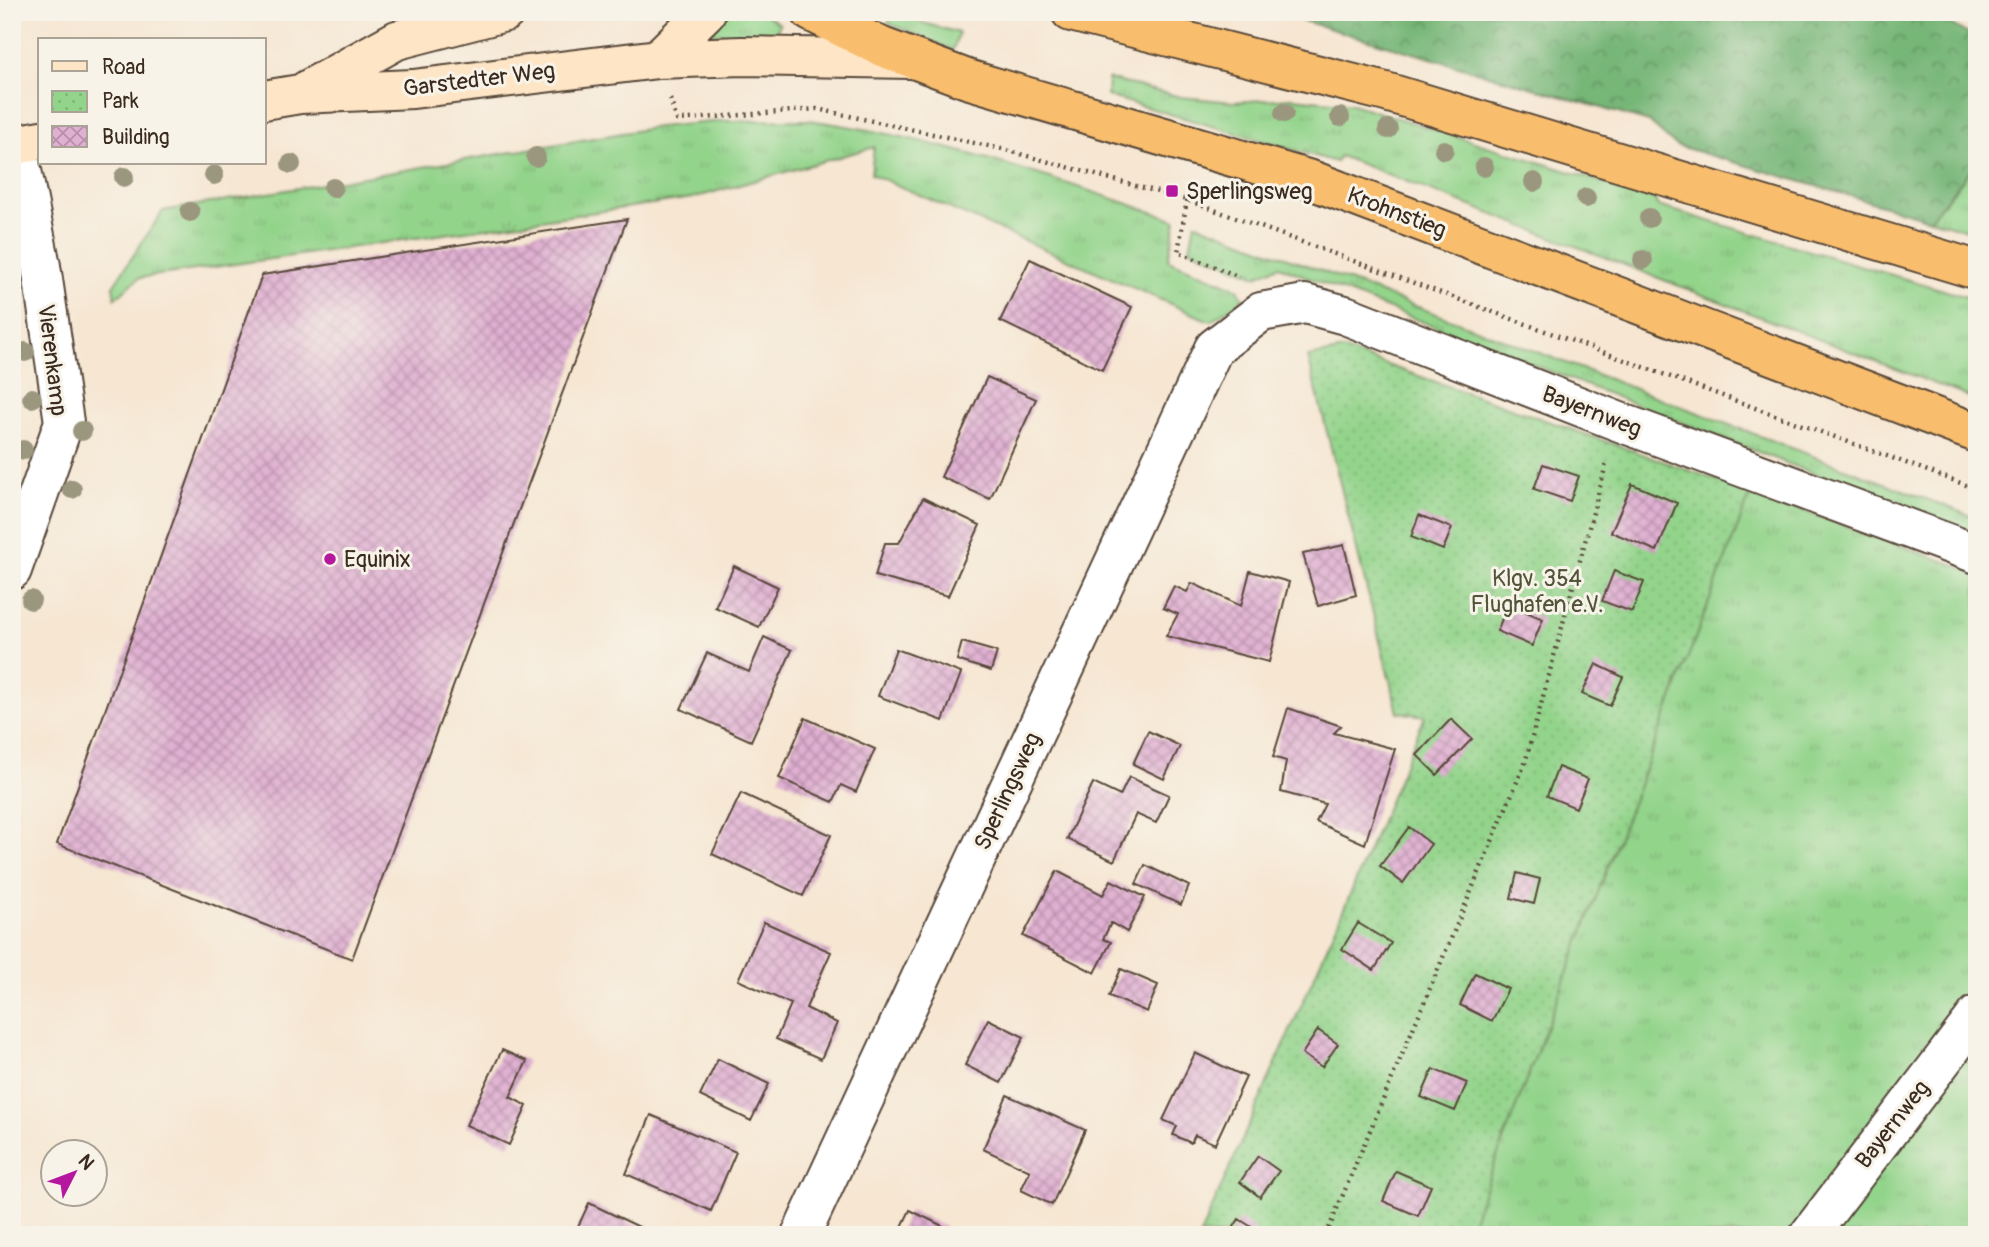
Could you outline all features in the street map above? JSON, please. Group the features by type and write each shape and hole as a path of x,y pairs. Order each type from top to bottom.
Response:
{"highway":[{"name":"Krohnstieg","path":"811,12 911,59 1034,101 1314,181 1977,433"},
{"path":"1071,12 1386,92 1977,270"}],"main road":[{"name":"Garstedter Weg","path":"282,97 397,40 505,12"},
{"path":"658,59 706,12"},
{"name":"Garstedter Weg","path":"282,97 413,89 658,59 742,56 911,59"}],"street":[{"name":"Vierenkamp","path":"12,570 64,422 23,144"},
{"name":"Bayernweg","path":"1214,348 1261,312 1305,303 1345,315 1617,421 1977,554"},
{"name":"Sperlingsweg","path":"801,1235 1214,348"},
{"name":"Bayernweg","path":"1809,1235 1977,1015"}],"path":[{"path":"670,97 677,120 817,109 1002,149 1187,200 1977,489"},
{"path":"1187,200 1178,252 1256,283 1261,312"},
{"path":"1326,1235 1525,763 1617,421"}],"green space":[{"path":"718,12 761,12 780,24 775,34 714,34 708,23"},
{"path":"1273,12 1930,12 1977,39 1977,162 1930,219 1675,145 1649,122"},
{"path":"891,14 959,33 953,50 888,23"},
{"path":"1108,79 1181,97 1233,102 1293,98 1352,104 1654,198 1658,206 1977,300 1977,400 1340,156 1336,162 1107,96"},
{"path":"808,120 855,127 948,148 1176,220 1168,260 1238,289 1243,299 1211,321 1205,319 871,174 874,147 693,198 139,278 115,298 113,286 163,211 658,127 723,121"},
{"path":"1977,162 1977,233 1930,219"},
{"path":"1195,223 1977,518 1977,537 1279,266 1256,276 1190,249"},
{"name":"Klgv. 354 Flughafen e.V.","path":"1344,350 1751,492 1467,1235 1200,1235 1347,902 1425,716 1398,712 1308,357"},
{"path":"1751,492 1977,573 1977,1235 1467,1235"}],"building":[{"name":"Equinix","path":"627,219 352,959 57,844 262,275"},
{"path":"1030,259 1132,307 1102,370 1000,321"},
{"path":"987,377 1036,399 990,499 941,477"},
{"path":"1543,464 1579,476 1570,501 1534,489"},
{"path":"1632,484 1677,503 1657,551 1611,532"},
{"path":"923,498 980,525 948,596 875,576 885,543 899,543"},
{"path":"1419,515 1452,528 1443,550 1411,537"},
{"path":"1344,545 1356,595 1318,606 1303,554"},
{"path":"734,566 778,587 759,627 715,607"},
{"path":"1250,571 1289,582 1269,662 1166,636 1178,614 1163,608 1174,586 1187,592 1192,583 1241,606"},
{"path":"1614,571 1644,582 1632,612 1602,601"},
{"path":"1508,604 1543,619 1532,646 1497,631"},
{"path":"764,637 792,650 751,741 681,709 707,653 749,672"},
{"path":"962,642 997,652 991,671 957,660"},
{"path":"896,649 961,673 943,721 878,696"},
{"path":"1596,664 1623,677 1610,706 1582,694"},
{"path":"1288,708 1341,726 1334,733 1395,749 1365,844 1316,822 1325,804 1281,792 1286,761 1273,757"},
{"path":"805,718 875,749 856,792 841,785 833,802 779,778"},
{"path":"1451,719 1472,739 1437,775 1417,755"},
{"path":"1148,731 1180,746 1164,779 1133,764"},
{"path":"1558,767 1588,779 1576,808 1547,796"},
{"path":"1129,777 1169,795 1156,823 1136,814 1114,861 1067,839 1093,783 1120,796"},
{"path":"741,793 831,835 803,896 712,854"},
{"path":"1409,827 1431,844 1403,883 1380,866"},
{"path":"1145,865 1189,886 1181,905 1136,884"},
{"path":"1057,871 1103,895 1111,880 1145,897 1127,932 1111,923 1103,939 1111,942 1095,973 1023,936"},
{"path":"1517,873 1540,879 1534,904 1511,898"},
{"path":"764,922 831,952 806,1008 837,1023 821,1059 776,1039 791,1004 738,980"},
{"path":"1358,923 1391,943 1374,970 1342,949"},
{"path":"1121,969 1158,985 1147,1012 1109,996"},
{"path":"1475,973 1508,989 1492,1021 1460,1005"},
{"path":"988,1019 1024,1037 1001,1083 965,1065"},
{"path":"1318,1030 1338,1044 1322,1067 1302,1054"},
{"path":"502,1050 527,1061 510,1097 527,1106 509,1145 466,1125"},
{"path":"1195,1053 1246,1077 1215,1144 1195,1135 1191,1143 1173,1135 1177,1126 1163,1120"},
{"path":"718,1059 769,1084 751,1121 700,1096"},
{"path":"1433,1069 1467,1083 1455,1111 1421,1097"},
{"path":"1007,1095 1085,1130 1052,1205 1021,1190 1030,1171 983,1149"},
{"path":"651,1115 736,1152 711,1211 626,1174"},
{"path":"1258,1156 1279,1171 1260,1197 1240,1182"},
{"path":"1396,1171 1431,1186 1418,1216 1383,1201"},
{"path":"589,1203 656,1235 574,1235"},
{"path":"910,1210 961,1235 898,1235"},
{"path":"1239,1219 1255,1229 1252,1235 1229,1235"}],"place":[{"name":"Sperlingsweg","path":"1172,191"},
{"name":"Equinix","path":"330,559"}]}
